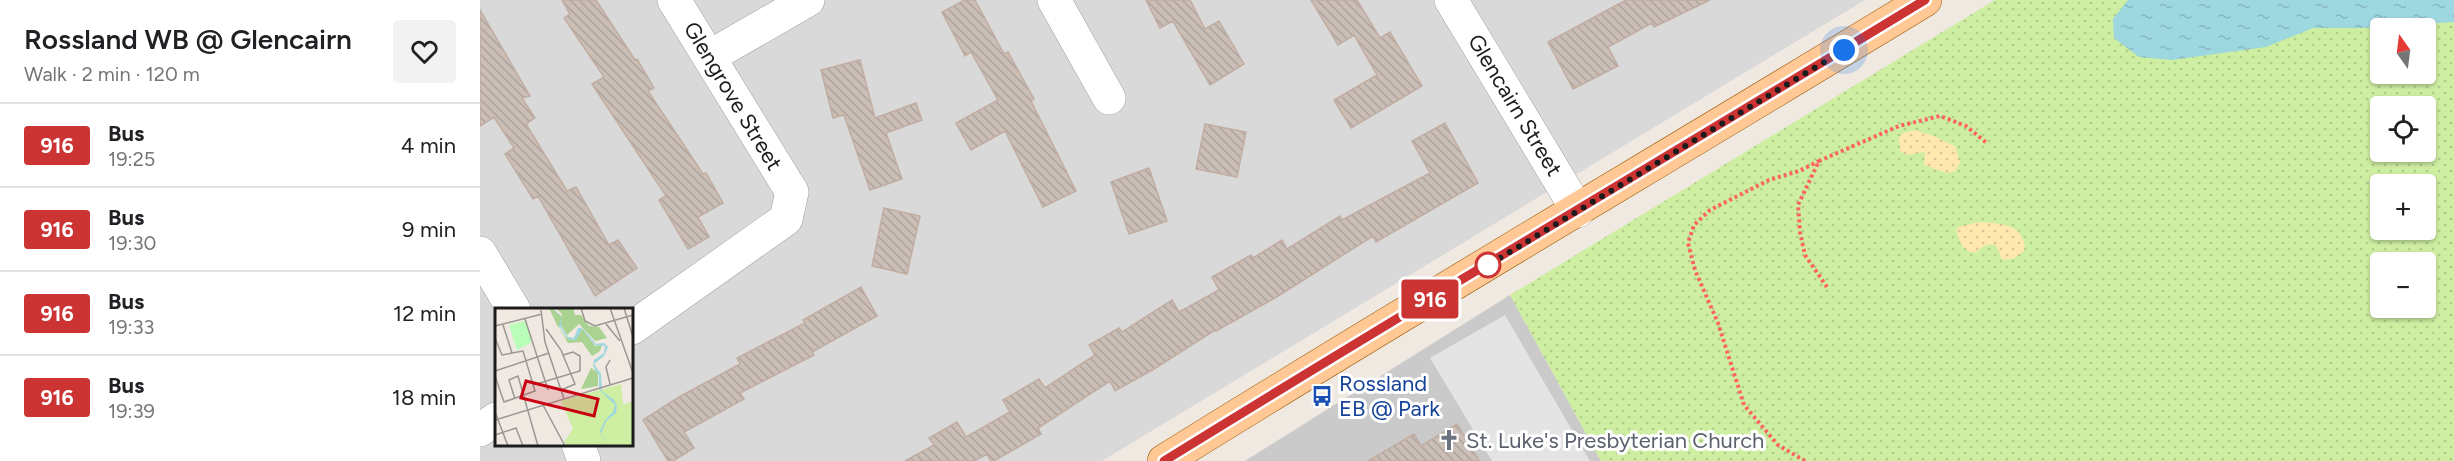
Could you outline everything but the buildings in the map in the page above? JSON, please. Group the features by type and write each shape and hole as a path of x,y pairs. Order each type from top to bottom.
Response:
{"main road":[{"path":"1164,461 1329,358 1578,211 1925,0"}],"street":[{"name":"Glengrove Street","path":"633,327 786,219 792,192 674,0"},
{"path":"709,57 808,0"},
{"path":"1054,0 1109,98"},
{"name":"Glencairn Street","path":"1457,2 1578,211"},
{"path":"480,253 513,308"},
{"path":"480,430 495,420"},
{"path":"579,446 584,461"}],"path":[{"path":"1804,461 1779,445 1744,405 1718,323 1695,270 1688,243 1694,225 1710,210 1769,180 1799,171 1899,126 1940,116 1966,126 1988,144"},
{"path":"1818,161 1798,205 1805,255 1827,287"}],"shaded area":[{"path":"480,0 1865,0 1102,461 480,461"},
{"path":"1510,295 1601,461 1245,461"},
{"path":"1505,315 1590,461 1492,461 1430,358"}],"green space":[{"path":"1995,0 2454,0 2454,461 1601,461 1510,295"}],"sand":[{"path":"1917,130 1955,146 1960,162 1955,171 1949,173 1924,164 1925,152 1906,155 1900,151 1899,138 1903,133"},
{"path":"1980,222 2009,226 2020,234 2025,249 2012,259 2002,259 1996,245 1990,244 1977,252 1969,251 1963,246 1956,231 1958,227"}],"water":[{"path":"2128,0 2454,0 2454,22 2436,23 2436,18 2370,18 2370,27 2313,28 2266,47 2172,60 2139,57 2114,38 2113,19"}],"bus line":[{"name":"916","path":"1164,461 1329,358 1578,211 1925,0"}],"place":[{"name":"Rossland EB @ Park","path":"1322,396"},
{"name":"St. Luke's Presbyterian Church","path":"1449,440"}],"route":[{"path":"1488,265 1485,267 1844,50"}]}
